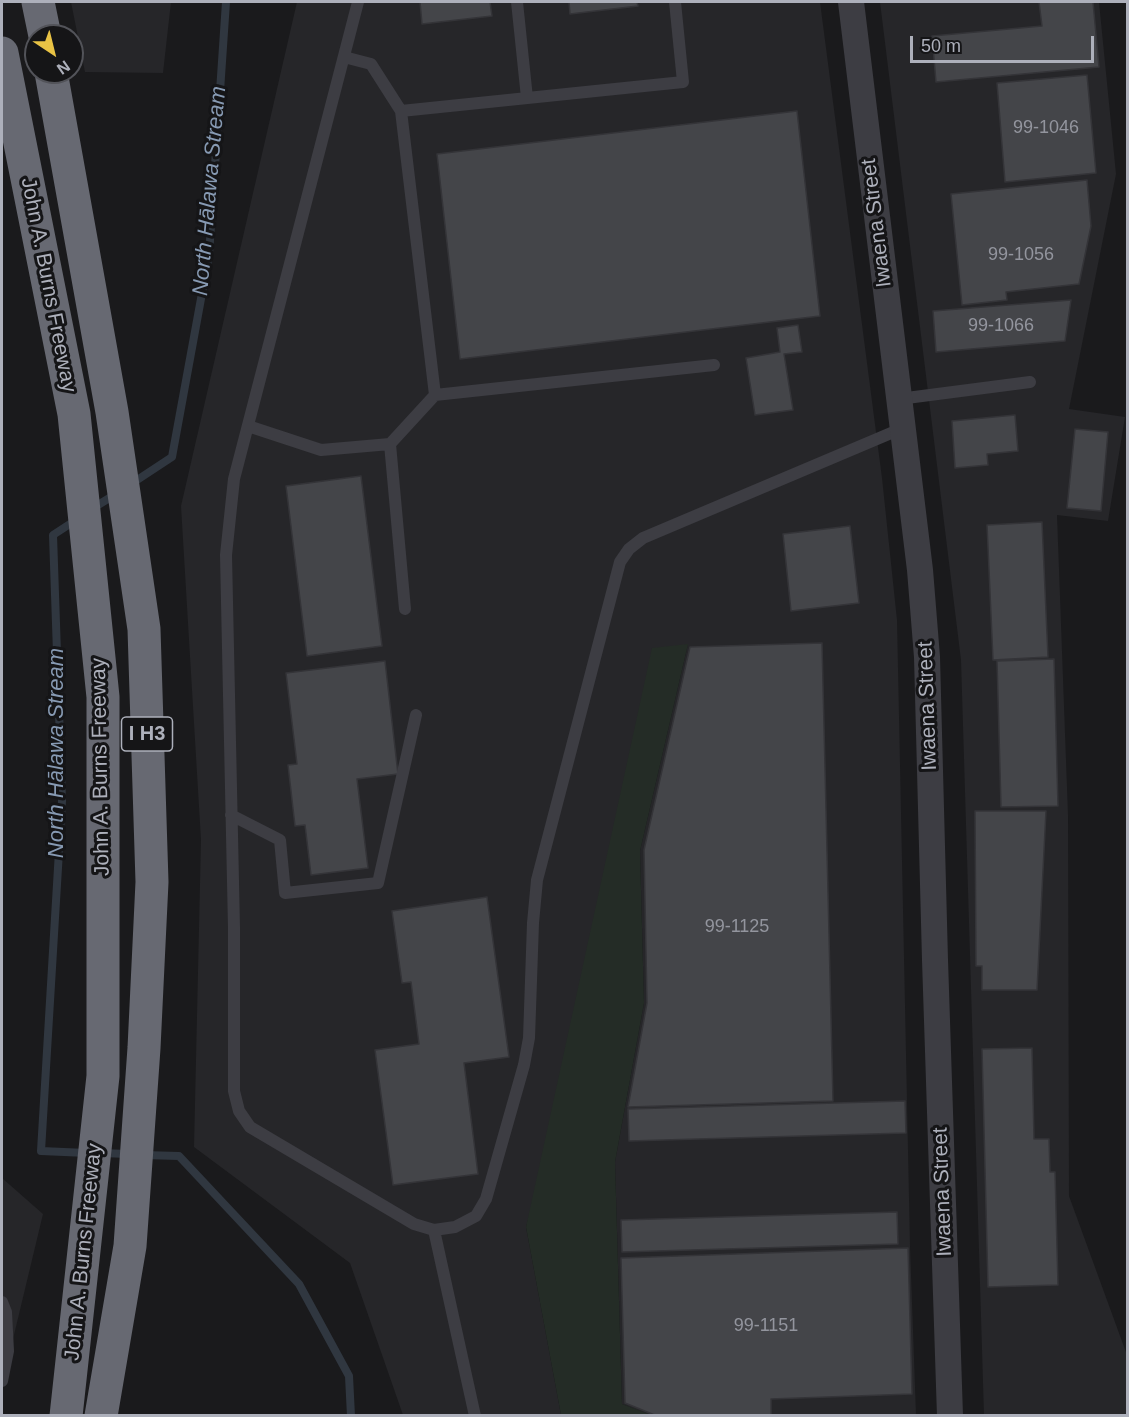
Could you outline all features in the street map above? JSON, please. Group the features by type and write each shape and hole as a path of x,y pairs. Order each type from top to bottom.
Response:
{"highway":[{"path":"38,2 43,24"},
{"name":"John A. Burns Freeway","path":"2,53 74,414 103,697 103,1076 67,1407"},
{"name":"John A. Burns Freeway","path":"53,84 112,412 144,629 152,882 148,965 130,1246 103,1408"}],"street":[{"name":"Iwaena Street","path":"851,2 920,570 927,657 950,1416"}],"lane":[{"path":"358,2 234,479 226,555 234,1091 239,1110 250,1127 414,1224 434,1230 455,1227 476,1216 486,1199 524,1065 529,1038 533,923 537,880 620,562 629,549 643,538 903,428"},
{"path":"517,2 527,98"},
{"path":"401,111 683,82 675,2"},
{"path":"344,57 371,64 401,111 435,394"},
{"path":"248,426 321,450 390,444 435,394 714,365"},
{"path":"899,399 1030,382"},
{"path":"390,444 405,609"},
{"path":"231,815 280,840 285,893 378,883 416,715"},
{"path":"434,1230 475,1416"},
{"path":"2,1302 6,1312 8,1351 2,1381"}],"shaded area":[{"path":"71,2 171,2 163,73 85,72 84,24 75,24"},
{"path":"297,2 820,2 882,478 897,620 910,1246 916,1415 651,1416 622,1404 615,1162 644,1003 640,851 688,644 526,1227 561,1415 403,1415 350,1263 194,1147 201,840 181,506"},
{"path":"880,2 1099,2 1116,174 1069,409 1125,417 1108,521 1057,515 1068,815 1069,1196 1127,1355 1127,1415 984,1415 961,660"},
{"path":"688,644 640,851 644,1003 615,1162 622,1404 651,1415 561,1415 526,1227 652,648"},
{"path":"2,1178 43,1214 2,1385"}],"building":[{"path":"420,2 490,2 492,16 422,24"},
{"path":"569,2 637,2 638,6 570,14"},
{"path":"1039,2 1093,2 1099,67 936,82 932,36 1042,26"},
{"path":"1087,75 1096,173 1005,182 997,83"},
{"path":"797,111 820,316 460,359 437,154"},
{"path":"1087,180 1091,226 1079,284 1006,292 1007,300 962,305 951,194"},
{"path":"1071,300 1065,341 936,352 933,311"},
{"path":"798,325 802,352 784,354 793,410 755,415 746,358 780,352 777,328"},
{"path":"1015,415 1018,451 987,454 988,465 955,468 952,421"},
{"path":"1075,429 1108,432 1101,511 1067,508"},
{"path":"361,476 382,646 307,656 286,486"},
{"path":"1042,522 1048,657 993,660 987,525"},
{"path":"850,526 859,603 791,611 783,534"},
{"path":"822,643 833,1101 628,1107 647,1003 644,850 690,647"},
{"path":"1054,659 1058,806 1001,807 997,661"},
{"path":"385,661 398,774 357,779 368,868 311,875 305,825 295,826 288,765 297,764 286,673"},
{"path":"975,811 1046,811 1037,990 982,990 982,966 976,966"},
{"path":"487,897 509,1057 464,1063 478,1174 393,1185 375,1050 419,1044 411,982 402,983 392,911"},
{"path":"1032,1048 1034,1139 1049,1139 1050,1172 1055,1172 1058,1285 988,1287 982,1049"},
{"path":"905,1101 906,1133 629,1141 628,1109"},
{"path":"897,1212 898,1244 622,1252 621,1220"},
{"path":"908,1248 912,1394 771,1399 771,1416 657,1416 625,1403 621,1258"}],"waterway":[{"name":"North Hālawa Stream","path":"131,484 172,457 209,255 226,2"},
{"name":"North Hālawa Stream","path":"93,508 116,494"},
{"name":"North Hālawa Stream","path":"76,520 53,535 62,801 41,1151 87,1153"},
{"name":"North Hālawa Stream","path":"101,1153 128,1154"},
{"name":"North Hālawa Stream","path":"143,1155 179,1156 299,1284 349,1376 351,1416"}]}
